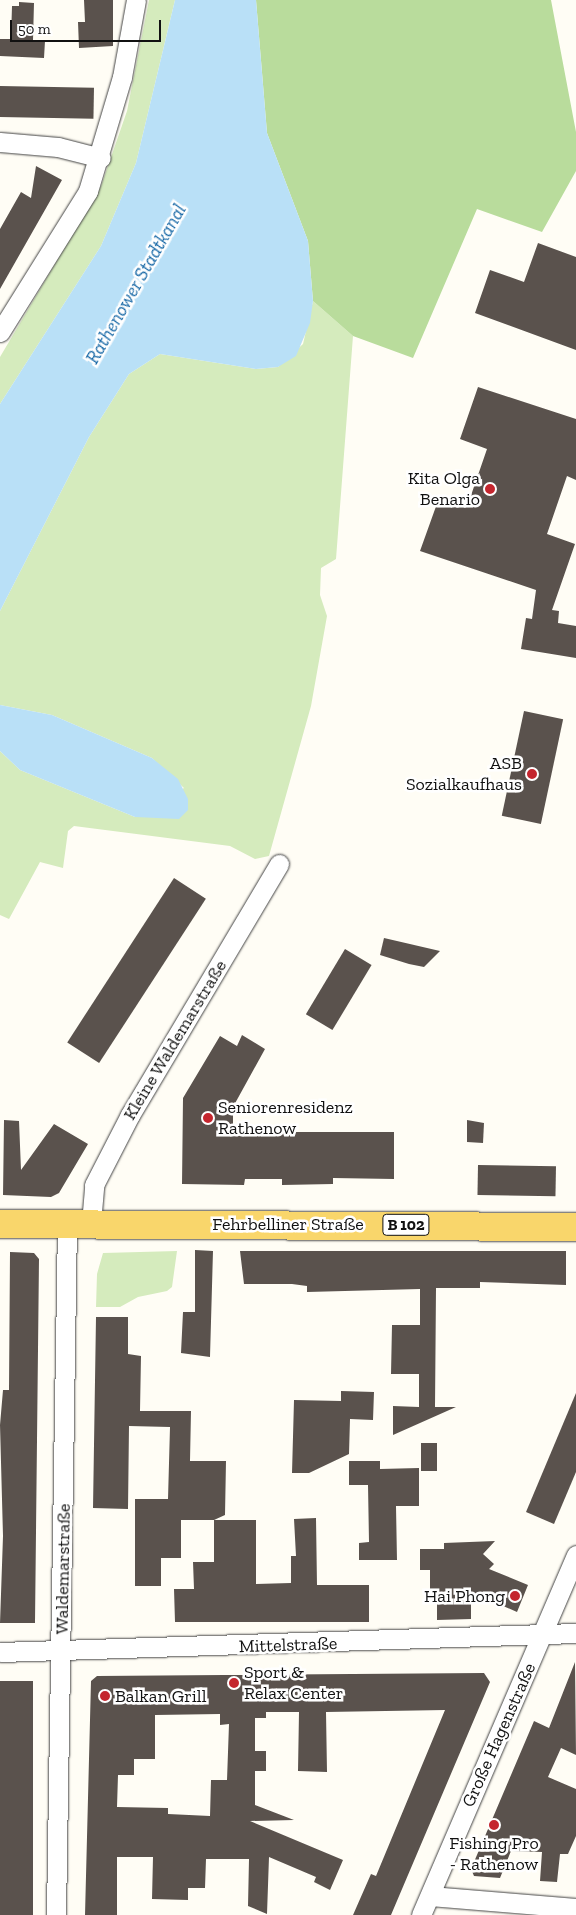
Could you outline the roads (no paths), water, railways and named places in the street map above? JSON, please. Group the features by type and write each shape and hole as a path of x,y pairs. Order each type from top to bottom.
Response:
{"main road":[{"name":"Fehrbelliner Straße","path":"0,1224 576,1227"}],"street":[{"path":"0,332 88,190 101,158 136,0"},
{"path":"0,142 58,148 101,158"},
{"name":"Kleine Waldemarstraße","path":"79,1223 94,1185 130,1115 280,864"},
{"name":"Waldemarstraße","path":"56,1915 62,1652 79,1223"},
{"name":"Große Hagenstraße","path":"421,1915 576,1555"},
{"name":"Mittelstraße","path":"0,1652 62,1652 542,1637 576,1633"},
{"path":"430,1896 576,1908"}],"water":[{"name":"Rathenower Stadtkanal","path":"175,0 256,0 267,133 308,241 313,301 310,323 296,356 278,367 256,369 160,354 129,374 89,437 0,611 0,404 101,246 136,163"},
{"path":"0,705 52,715 152,758 178,779 188,799 188,810 179,819 135,817 20,770 0,751"}],"place":[{"name":"Kita Olga Benario","path":"490,489"},
{"name":"ASB Sozialkaufhaus","path":"532,774"},
{"name":"Seniorenresidenz Rathenow","path":"208,1118"},
{"name":"Hai Phong","path":"515,1596"},
{"name":"Sport & Relax Center","path":"234,1683"},
{"name":"Balkan Grill","path":"105,1696"},
{"name":"Fishing Pro - Rathenow","path":"494,1825"}]}
